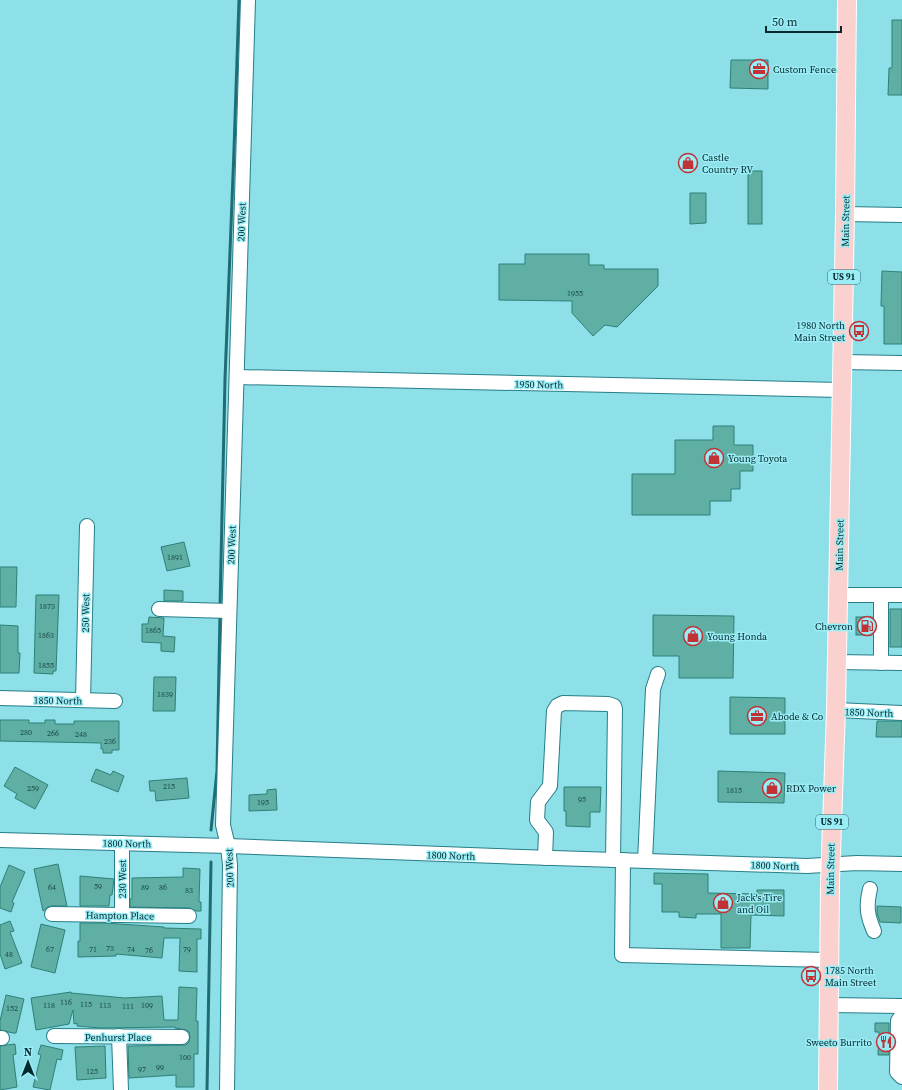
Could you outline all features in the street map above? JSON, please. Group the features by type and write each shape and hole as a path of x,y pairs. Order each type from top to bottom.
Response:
{"main road":[{"name":"Main Street","path":"828,1090 830,865 836,710 845,214 847,0"}],"street":[{"name":"200 West","path":"226,1090 230,865 228,846 223,825 222,611 237,377 248,0"},
{"path":"845,214 902,215"},
{"path":"842,362 902,363"},
{"name":"1950 North","path":"237,377 841,390"},
{"name":"250 West","path":"83,700 87,526"},
{"path":"838,595 902,595"},
{"path":"881,595 881,662"},
{"path":"159,609 222,611"},
{"path":"836,662 902,663"},
{"path":"645,861 653,689 658,674"},
{"name":"1850 North","path":"0,698 116,701"},
{"path":"545,858 546,832 537,820 538,802 550,786 554,711 557,706 563,703 608,704 614,706 622,955 829,960"},
{"name":"1850 North","path":"836,710 902,713"},
{"name":"1800 North","path":"0,840 228,846 807,866 857,863 902,864"},
{"name":"230 West","path":"122,843 122,915"},
{"path":"870,889 868,896 868,917 874,931"},
{"name":"Hampton Place","path":"52,914 189,916"},
{"path":"829,1005 902,1006"},
{"path":"902,1015 898,1021 898,1072 902,1077"},
{"name":"Penhurst Place","path":"54,1036 182,1037"},
{"path":"119,1036 121,1090"}],"building":[{"path":"892,20 902,20 902,95 888,95 889,68 892,68"},
{"path":"731,60 768,60 768,89 730,88"},
{"path":"748,171 762,171 762,224 748,224"},
{"path":"690,193 706,193 706,223 690,224"},
{"path":"525,254 589,254 589,265 604,265 604,269 658,269 658,286 617,327 605,325 593,336 572,313 572,301 499,300 499,264 525,264"},
{"path":"882,271 902,272 902,344 884,344 884,306 881,306"},
{"name":"Young Toyota","path":"713,426 734,426 734,445 753,445 753,471 740,471 740,489 731,489 731,501 710,501 710,515 632,515 632,474 675,474 675,440 713,440"},
{"path":"184,542 190,566 167,571 161,547"},
{"path":"0,567 17,567 16,607 0,607"},
{"path":"164,590 183,591 183,601 164,601"},
{"path":"36,595 59,595 56,671 53,671 53,674 34,673"},
{"path":"890,609 902,609 902,647 890,647"},
{"name":"Young Honda","path":"653,615 734,616 733,678 679,678 679,656 653,656"},
{"path":"149,617 164,618 163,636 175,637 174,652 161,651 161,643 142,642 142,624 148,624"},
{"name":"Chevron","path":"856,617 872,617 872,635 856,635"},
{"path":"0,625 18,626 18,653 20,653 19,673 0,673"},
{"path":"154,677 176,677 175,711 153,711"},
{"name":"Abode & Co","path":"730,697 785,698 785,734 730,734"},
{"path":"0,720 29,720 29,723 45,723 45,720 55,720 55,724 74,724 74,721 119,721 119,750 112,750 112,753 103,753 101,743 0,741"},
{"path":"877,721 902,721 902,737 876,737"},
{"path":"15,767 48,785 35,809 15,798 17,794 4,786"},
{"path":"96,769 111,775 113,771 124,776 118,792 91,781"},
{"path":"718,771 785,773 784,803 718,802"},
{"path":"187,778 189,798 156,801 155,791 150,791 149,781"},
{"path":"564,787 601,787 600,812 590,812 590,827 566,826 566,811 564,811"},
{"path":"276,789 277,810 249,811 249,795 267,794 267,790"},
{"path":"58,864 67,906 52,906 43,911 34,869"},
{"path":"9,865 25,872 12,902 14,903 11,912 0,908 0,887"},
{"path":"183,868 200,869 199,902 201,902 201,911 196,911 189,908 130,907 130,899 132,899 132,878 183,877"},
{"name":"Jack's Tire and Oil","path":"654,873 708,874 708,893 757,894 757,890 784,890 784,916 751,915 750,948 721,948 721,914 696,914 696,918 679,917 679,912 662,912 662,884 654,884"},
{"path":"80,876 114,879 109,906 80,906"},
{"path":"877,906 901,907 901,923 880,922 877,913"},
{"path":"10,921 14,931 10,932 22,963 5,969 0,954 0,925"},
{"path":"80,923 105,923 164,928 201,929 201,939 197,939 197,972 179,971 180,938 164,938 162,958 116,954 116,956 78,957"},
{"path":"41,924 65,930 55,973 31,967"},
{"path":"179,987 197,988 196,1021 198,1021 198,1054 194,1054 194,1087 176,1087 176,1075 129,1078 128,1046 186,1045 189,1042 190,1037 189,1032 186,1030 175,1027 100,1028 77,1026 77,1023 74,1024 73,1010 69,1024 36,1030 31,998 71,992 125,998 162,996 164,1020 178,1020"},
{"path":"6,995 24,999 16,1033 0,1030 0,1021"},
{"name":"Sweeto Burrito","path":"875,1023 889,1023 889,1055 878,1055 879,1032 875,1032"},
{"path":"15,1044 16,1054 13,1055 17,1087 0,1090 0,1046"},
{"path":"41,1045 63,1050 61,1060 57,1059 50,1090 33,1087 41,1055 38,1054"},
{"path":"105,1046 106,1078 77,1080 75,1047"}],"waterway":[{"path":"220,607 225,379 239,0"},
{"path":"211,830 217,771 220,614"},
{"path":"207,1090 211,862"}],"place":[{"name":"Custom Fence","path":"759,69"},
{"name":"Castle Country RV","path":"688,163"},
{"name":"1980 North Main Street","path":"859,331"},
{"name":"Young Toyota","path":"714,458"},
{"name":"Chevron","path":"867,626"},
{"name":"Young Honda","path":"693,636"},
{"name":"Abode & Co","path":"757,716"},
{"name":"RDX Power","path":"772,788"},
{"name":"Jack's Tire and Oil","path":"723,903"},
{"name":"1785 North Main Street","path":"811,976"},
{"name":"Sweeto Burrito","path":"886,1042"}]}
